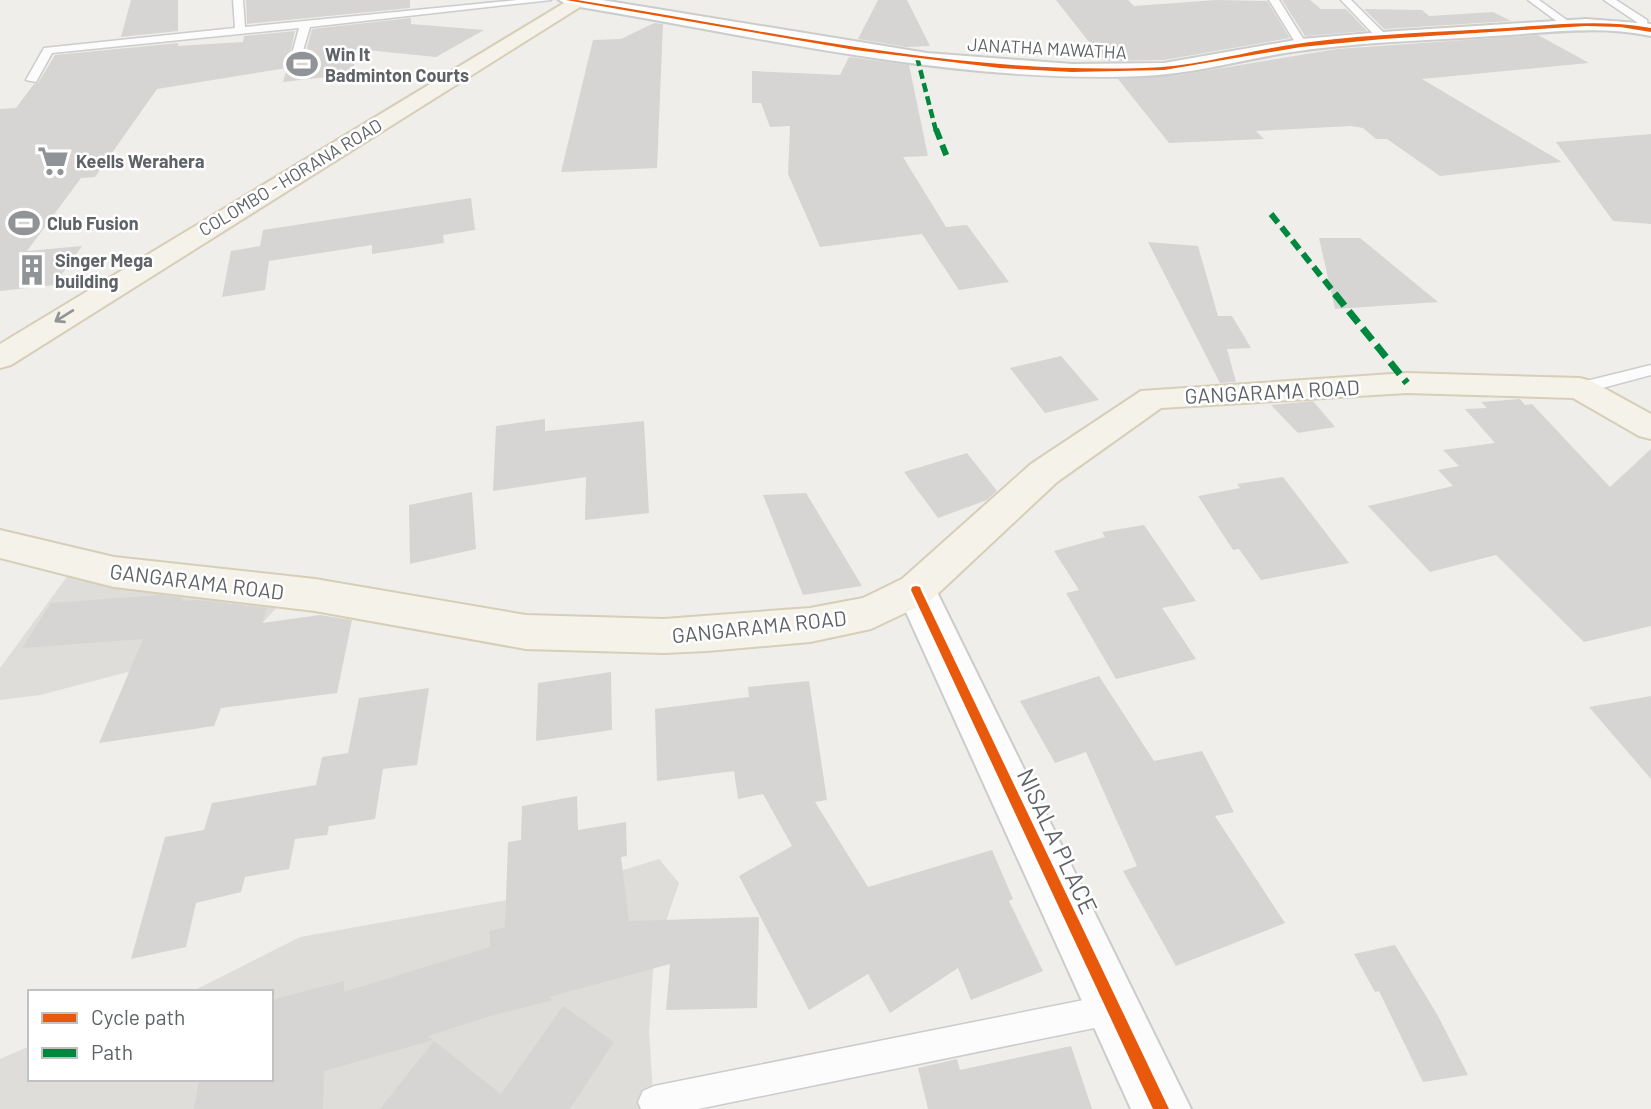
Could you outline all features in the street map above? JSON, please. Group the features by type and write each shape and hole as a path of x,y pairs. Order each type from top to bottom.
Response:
{"main road":[{"name":"COLOMBO - HORANA ROAD","path":"105,264 555,0"},
{"name":"COLOMBO - HORANA ROAD","path":"0,358 577,1"},
{"path":"256,175 283,181"},
{"name":"GANGARAMA ROAD","path":"0,544 114,572 315,595 526,632 664,636 810,625 871,613 916,590 1044,473 1153,398 1407,383 1580,388 1651,428"}],"street":[{"name":"JANATHA MAWATHA","path":"577,1 835,46 916,57 1091,72 1149,70 1302,45 1383,38 1570,26 1647,29"},
{"name":"NISALA PLACE","path":"916,590 1161,1109"}],"lane":[{"path":"238,0 240,31"},
{"path":"32,80 48,50 546,0"},
{"path":"1274,0 1302,45"},
{"path":"1346,0 1383,38"},
{"path":"1533,0 1570,26"},
{"path":"1609,0 1643,22 1647,29"},
{"path":"297,54 305,25"},
{"path":"1580,388 1651,370"},
{"path":"654,1102 1114,1009"}],"shaded area":[{"path":"77,563 290,593 246,641 40,695 0,700 0,668"},
{"path":"659,859 679,883 654,956 649,1032 654,1109 0,1109 0,1059 28,1047 28,1081 273,1081 273,990 195,990 300,937 552,892"}],"building":[{"path":"131,0 178,0 178,31 121,37"},
{"path":"246,0 410,0 410,8 247,24"},
{"path":"878,0 907,0 930,46 906,47 858,39"},
{"path":"1056,0 1128,0 1134,6 1216,0 1267,1 1290,38 1164,60 1104,61"},
{"path":"1282,0 1310,0 1321,9 1346,9 1367,31 1305,36"},
{"path":"1364,9 1422,10 1429,16 1493,12 1511,21 1384,29"},
{"path":"411,18 411,24 484,30 436,57 356,49 353,74 283,82 287,68 157,89 95,177 81,178 27,251 82,246 54,285 0,291 0,109 16,108 34,84 38,83 55,55 178,43 178,46 243,42 244,36 295,31 290,55 298,59 305,55 312,29"},
{"path":"654,23 663,24 657,168 561,172 593,40 621,39"},
{"path":"1538,35 1589,63 1422,79 1562,162 1440,176 1387,139 1376,139 1363,128 1351,126 1256,131 1264,139 1169,143 1118,79 1180,75 1337,49"},
{"path":"849,57 909,65 928,156 903,157 946,227 967,225 1009,282 959,290 922,234 820,247 788,174 790,126 770,127 761,103 752,103 752,71 840,75"},
{"path":"1651,134 1651,224 1613,221 1556,142"},
{"path":"471,198 475,230 443,235 444,243 372,254 372,245 269,261 265,290 222,297 231,251 260,246 263,230"},
{"path":"1319,238 1360,238 1438,302 1335,309"},
{"path":"1148,242 1198,246 1218,316 1232,316 1251,348 1227,349 1236,382 1220,383"},
{"path":"1061,356 1099,400 1045,413 1010,368"},
{"path":"1520,399 1525,405 1532,404 1610,487 1651,449 1651,626 1584,642 1496,555 1430,572 1368,506 1453,486 1438,470 1459,466 1443,450 1495,443 1465,409 1487,408 1481,402"},
{"path":"1313,401 1335,427 1298,433 1271,405"},
{"path":"545,419 545,431 644,421 649,513 585,520 586,477 493,491 496,426"},
{"path":"967,453 997,491 987,500 938,518 904,472"},
{"path":"1283,477 1349,563 1261,580 1239,549 1233,550 1198,496 1240,488 1237,484"},
{"path":"472,492 476,549 410,564 409,505"},
{"path":"806,493 862,586 803,595 763,495"},
{"path":"1144,525 1196,601 1162,608 1196,659 1116,679 1066,593 1079,590 1054,551 1105,537 1102,532"},
{"path":"161,595 183,598 182,601 197,600 267,608 262,623 320,615 352,620 337,693 221,708 214,726 99,743 143,639 22,648 51,603"},
{"path":"611,672 612,730 536,741 538,683"},
{"path":"1099,676 1154,761 1202,751 1234,812 1215,816 1285,923 1176,966 1123,871 1137,866 1086,752 1055,763 1020,701"},
{"path":"809,681 827,800 815,802 868,887 992,850 1013,899 1009,901 1043,971 971,1000 958,968 890,1013 868,974 809,1010 739,876 792,846 763,794 738,799 734,771 657,781 655,709 749,697 748,687"},
{"path":"429,688 417,765 383,769 375,819 329,826 327,835 295,839 289,869 245,877 241,892 196,903 186,947 131,959 165,837 204,830 212,803 316,785 322,757 348,753 359,698"},
{"path":"1651,696 1651,779 1589,707"},
{"path":"577,796 578,830 626,822 627,856 621,857 629,921 759,917 757,1008 666,1010 670,964 549,997 553,1000 487,1017 428,1036 433,1040 324,1071 323,1109 194,1109 199,1081 273,1081 273,999 344,981 344,992 490,947 490,931 505,927 508,842 521,840 522,806"},
{"path":"1395,945 1438,1016 1468,1075 1423,1082 1379,991 1375,992 1354,954"},
{"path":"563,1006 614,1042 570,1109 380,1109 434,1041 501,1094"},
{"path":"1071,1046 1092,1109 928,1109 918,1068 957,1059 960,1070"}],"marked path":[{"path":"917,57 930,115 947,157"},
{"path":"1271,214 1407,383"}],"cycle path":[{"path":"568,0 927,59 1072,70 1164,69 1301,45 1383,37 1586,25 1620,25 1651,30"},
{"path":"916,590 1161,1109"}],"place":[{"name":"Win It Badminton Courts","path":"302,64"},
{"name":"Keells Werahera","path":"53,161"},
{"name":"Club Fusion","path":"24,223"},
{"name":"Singer Mega building","path":"32,270"}]}
